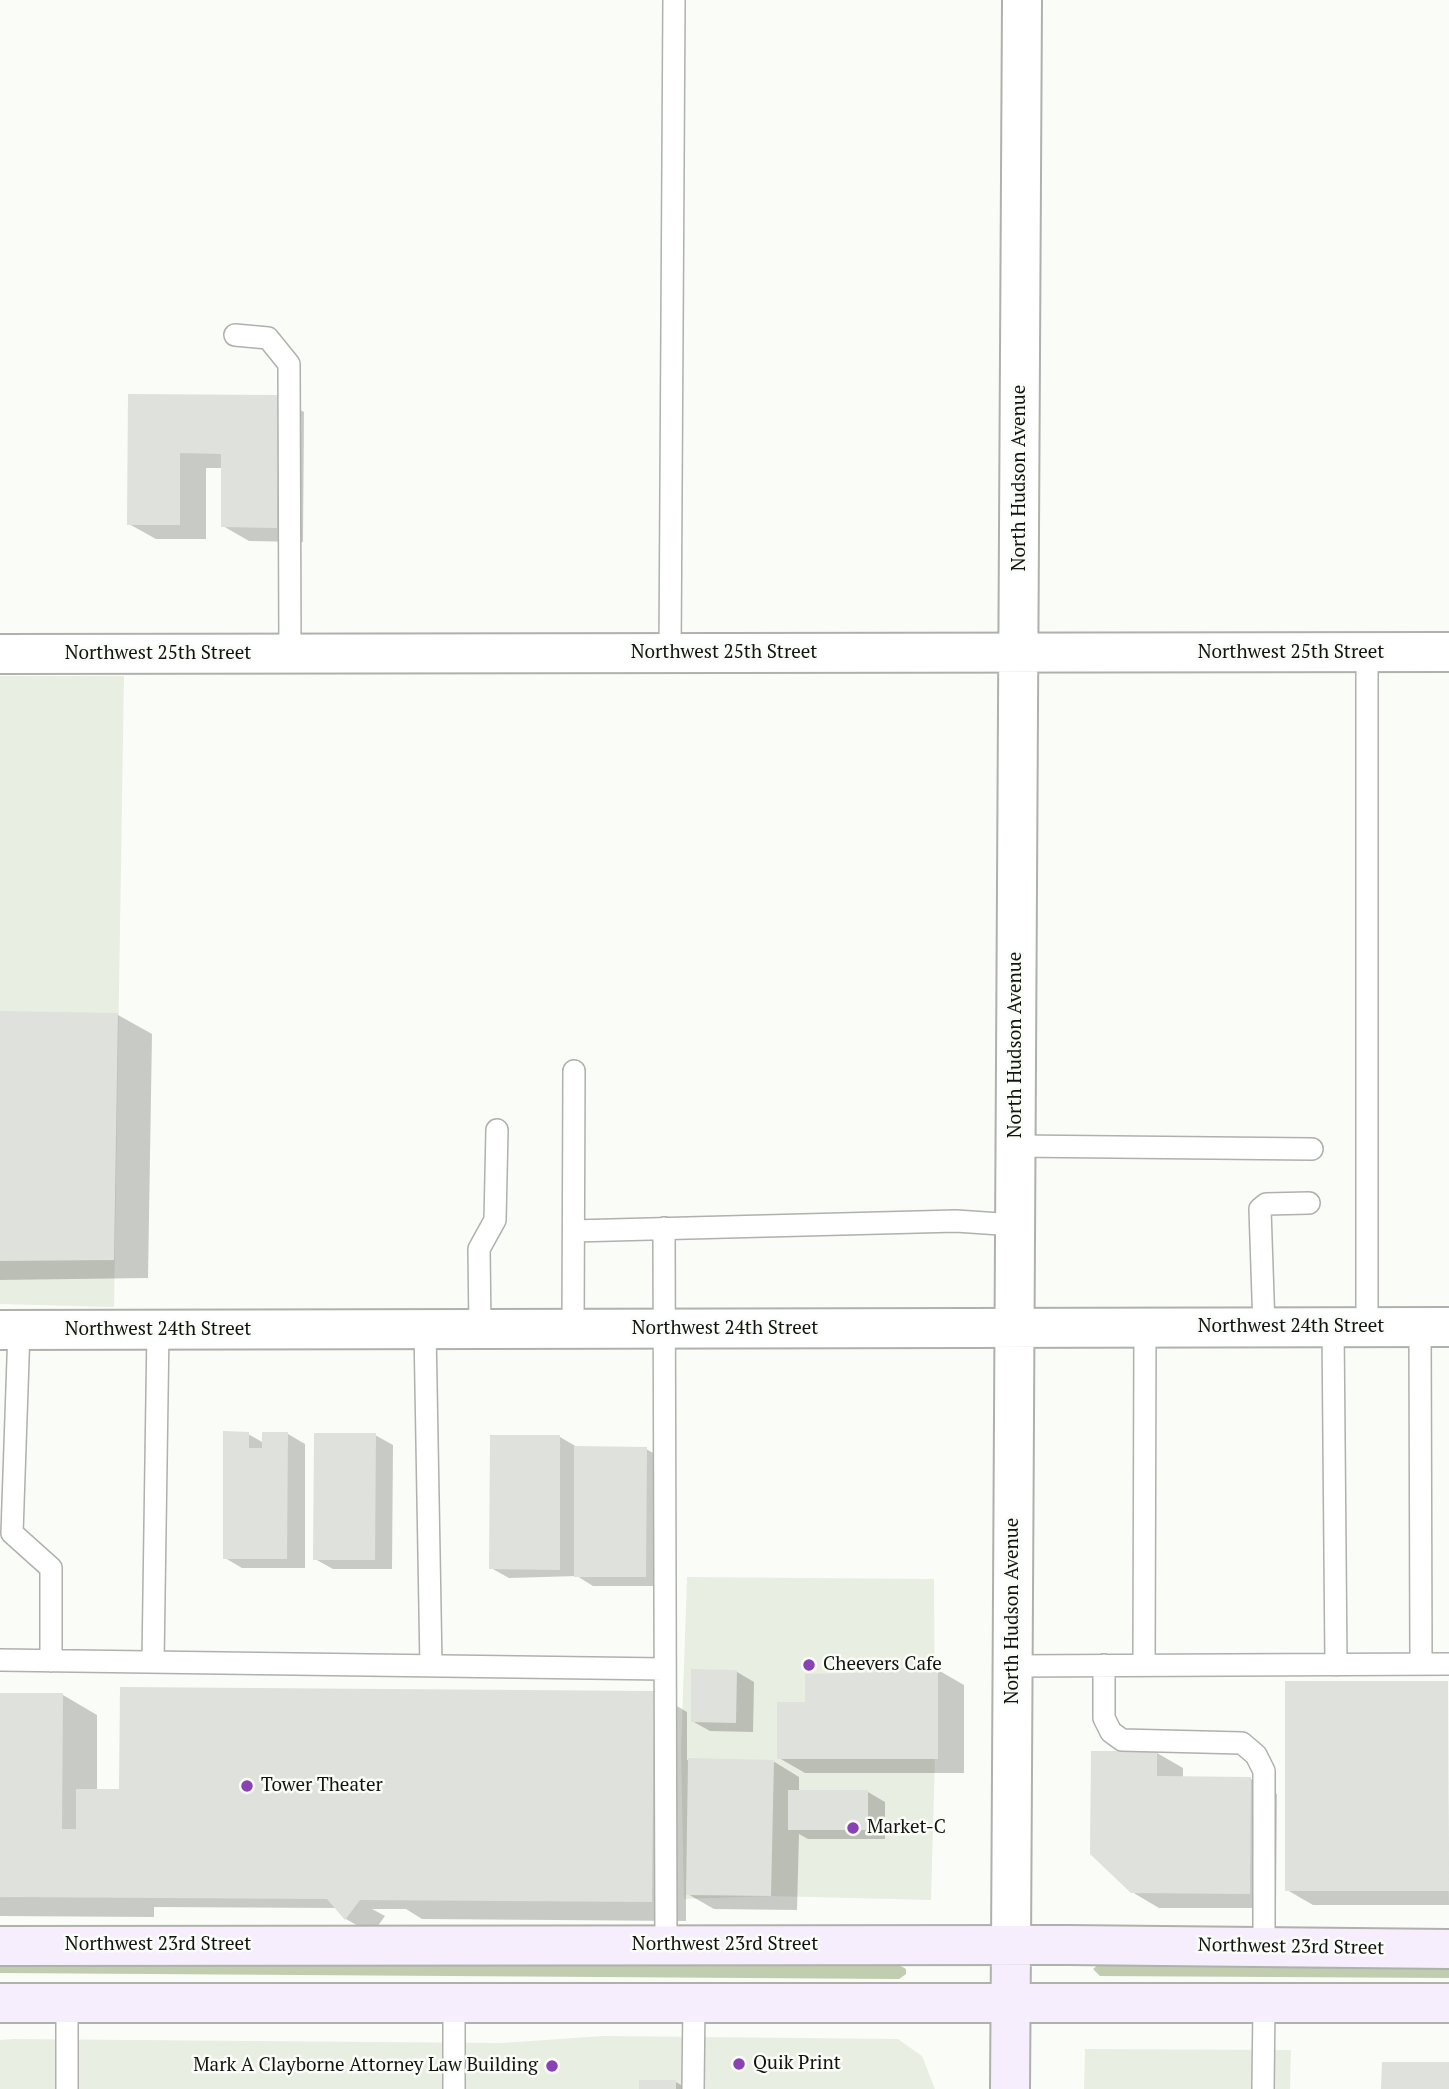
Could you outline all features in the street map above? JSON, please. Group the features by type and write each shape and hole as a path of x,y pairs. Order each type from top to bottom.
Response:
{"main road":[{"name":"Northwest 23rd Street","path":"0,1946 1011,1945 1449,1949"},
{"name":"North Hudson Avenue","path":"1010,2089 1011,1945"},
{"path":"0,2003 1449,2003"}],"street":[{"name":"North Hudson Avenue","path":"1011,1945 1022,0"},
{"name":"Northwest 25th Street","path":"0,654 1449,652"},
{"name":"Northwest 24th Street","path":"9,1330 1435,1327"}],"lane":[{"path":"670,653 674,0"},
{"path":"235,335 268,338 289,364 290,654"},
{"path":"1336,1665 1350,1327 1367,652"},
{"path":"573,1329 574,1071"},
{"path":"480,1329 479,1249 495,1220 497,1130"},
{"path":"1016,1146 1312,1149"},
{"path":"1264,1328 1259,1209 1266,1204 1309,1203"},
{"path":"574,1231 956,1221 1015,1225"},
{"path":"664,1228 666,1945"},
{"path":"1421,1664 1435,1327"},
{"path":"1144,1665 1145,1328"},
{"path":"153,1662 158,1329"},
{"path":"425,1329 431,1666"},
{"path":"9,1330 12,1533 51,1568 51,1661"},
{"path":"0,1660 664,1669"},
{"path":"1012,1666 1449,1664"},
{"path":"1104,1665 1104,1718 1111,1732 1122,1740 1242,1744 1256,1755 1264,1771 1264,1947"},
{"path":"67,2003 67,2089"},
{"path":"454,2004 454,2089"},
{"path":"693,2089 694,2004"},
{"path":"1263,2089 1264,2004"}],"shaded area":[{"path":"0,676 124,676 114,1307 0,1304"},
{"path":"687,1577 934,1579 935,1757 931,1900 771,1896 684,1899 681,1752"},
{"path":"603,2036 898,2039 922,2056 935,2089 0,2089 0,2040 501,2043"},
{"path":"1085,2049 1291,2050 1290,2089 1084,2089"}],"green space":[{"path":"0,1963 899,1965 906,1969 906,1974 899,1979 0,1973"},
{"path":"1099,1964 1449,1966 1449,1978 1100,1976 1093,1969"}],"building":[{"path":"128,394 279,395 277,528 221,527 221,454 180,453 180,525 127,525"},
{"path":"0,1011 118,1013 114,1260 0,1261"},
{"path":"223,1431 249,1432 249,1448 262,1448 262,1432 288,1432 287,1559 223,1559"},
{"path":"314,1433 376,1433 375,1560 313,1560"},
{"path":"490,1435 560,1435 560,1570 489,1569"},
{"path":"574,1446 647,1447 646,1577 574,1577"},
{"path":"892,1668 938,1668 938,1759 777,1759 777,1702 805,1702 805,1674 892,1672"},
{"path":"691,1669 737,1670 736,1723 691,1722"},
{"path":"1285,1681 1448,1681 1449,1891 1285,1891"},
{"path":"120,1687 654,1691 652,1902 360,1900 345,1920 327,1899 0,1897 0,1693 63,1693 62,1829 76,1829 76,1789 119,1789"},
{"path":"1091,1751 1157,1751 1157,1776 1251,1777 1250,1894 1131,1893 1090,1854"},
{"path":"688,1758 774,1760 771,1896 686,1895"},
{"path":"788,1790 868,1790 868,1830 788,1830"},
{"path":"1382,2062 1449,2062 1449,2089 1381,2089"},
{"path":"639,2080 676,2080 676,2089 639,2089"}],"place":[{"name":"Cheevers Cafe","path":"809,1665"},
{"name":"Tower Theater","path":"247,1786"},
{"name":"Market-C","path":"853,1828"},
{"name":"Quik Print","path":"739,2064"},
{"name":"Mark A Clayborne Attorney Law Building","path":"552,2066"}]}
